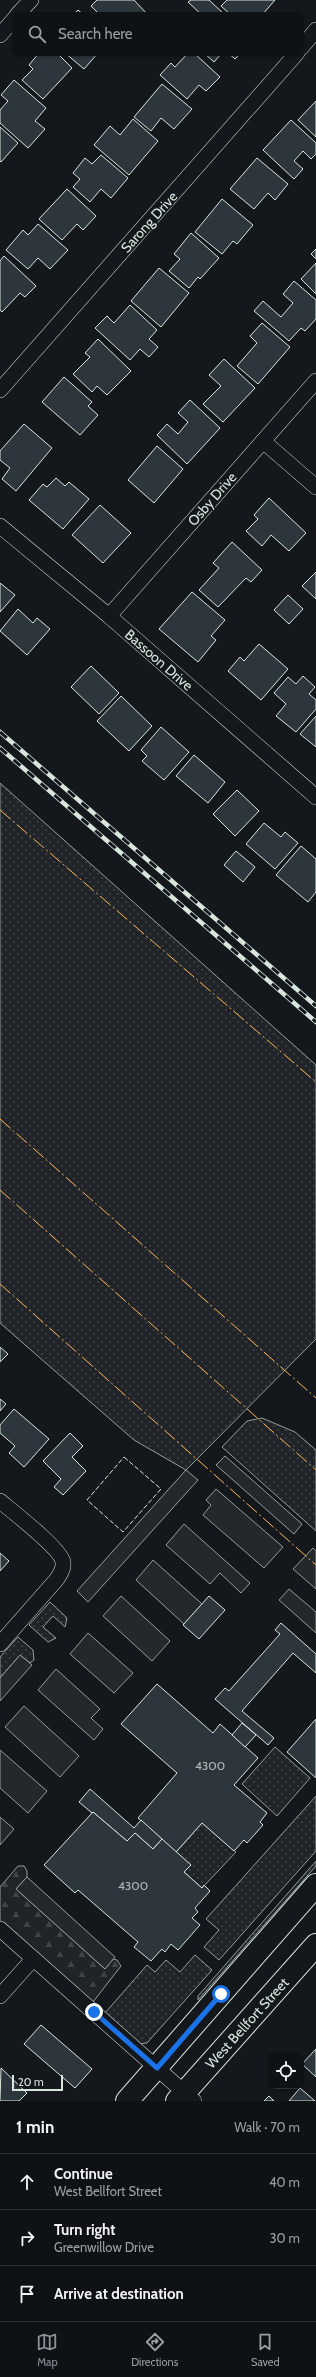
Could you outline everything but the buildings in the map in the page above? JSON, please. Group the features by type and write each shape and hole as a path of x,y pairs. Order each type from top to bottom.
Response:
{"main road":[{"path":"127,2101 316,1885"},
{"name":"West Bellfort Street","path":"185,2098 316,1945"}],"street":[{"path":"21,12 31,0"},
{"path":"0,35 12,21"},
{"path":"304,44 316,30"},
{"name":"Sarong Drive","path":"0,390 294,56"},
{"name":"Osby Drive","path":"108,616 316,381"},
{"path":"263,441 316,487"},
{"name":"Bassoon Drive","path":"0,526 108,616 316,797"},
{"path":"0,1501 61,1556 62,1571 57,1579 0,1644"},
{"path":"0,1929 157,2068 185,2098"},
{"path":"0,1996 33,1959"}],"green space":[{"path":"0,783 316,1065 316,1339 186,1470 134,1440 0,1323"},
{"path":"262,1418 295,1432 316,1450 316,1531 222,1447 247,1421"},
{"path":"50,1602 67,1618 65,1627 53,1616 43,1627 56,1638 48,1642 29,1625"},
{"path":"18,1637 33,1650 34,1660 30,1663 20,1655 0,1678 0,1657"},
{"path":"275,1747 310,1778 277,1816 242,1784"},
{"path":"316,1796 316,1851 219,1960 204,1947 219,1930 206,1919"},
{"path":"202,1823 236,1852 202,1888 184,1872 190,1865 176,1852"},
{"path":"316,1861 316,1866 198,2000 198,1996"},
{"path":"18,1866 24,1866 27,1871 27,1877 16,1889 105,1969 113,1959 117,1960 121,1966 93,2002 0,1921 0,1887"},
{"path":"195,1955 212,1970 147,2043 140,2044 105,2013 147,1965 155,1972 166,1960 180,1972"}],"shaded area":[{"path":"225,1456 302,1524 294,1534 216,1465"},
{"path":"186,1470 198,1480 88,1602 77,1591"},
{"path":"216,1489 283,1547 264,1568 203,1515 211,1505 206,1500"},
{"path":"184,1524 250,1583 241,1593 220,1573 210,1584 166,1545"},
{"path":"313,1548 316,1551 316,1589 293,1569"},
{"path":"153,1560 202,1604 184,1624 136,1580"},
{"path":"289,1589 316,1612 316,1633 279,1600"},
{"path":"121,1596 170,1641 152,1661 103,1616"},
{"path":"88,1633 133,1673 114,1693 70,1654"},
{"path":"20,1655 32,1665 0,1701 0,1678"},
{"path":"56,1669 100,1709 91,1718 103,1729 94,1740 38,1690"},
{"path":"24,1706 79,1756 60,1777 5,1727"},
{"path":"0,1750 47,1791 28,1813 0,1788"},
{"path":"0,1817 14,1829 0,1845"},
{"path":"27,1877 115,1957 105,1969 16,1889"}],"railway":[{"path":"0,732 316,1006"},
{"path":"0,748 316,1022"}],"fence":[{"path":"124,1457 161,1489 123,1532 87,1500 124,1457"}],"power":[{"path":"0,810 316,1082"},
{"path":"0,1119 316,1398"},
{"path":"0,1190 316,1470"},
{"path":"0,1284 316,1565"}],"route":[{"path":"94,2012 157,2068 221,1994"}]}
